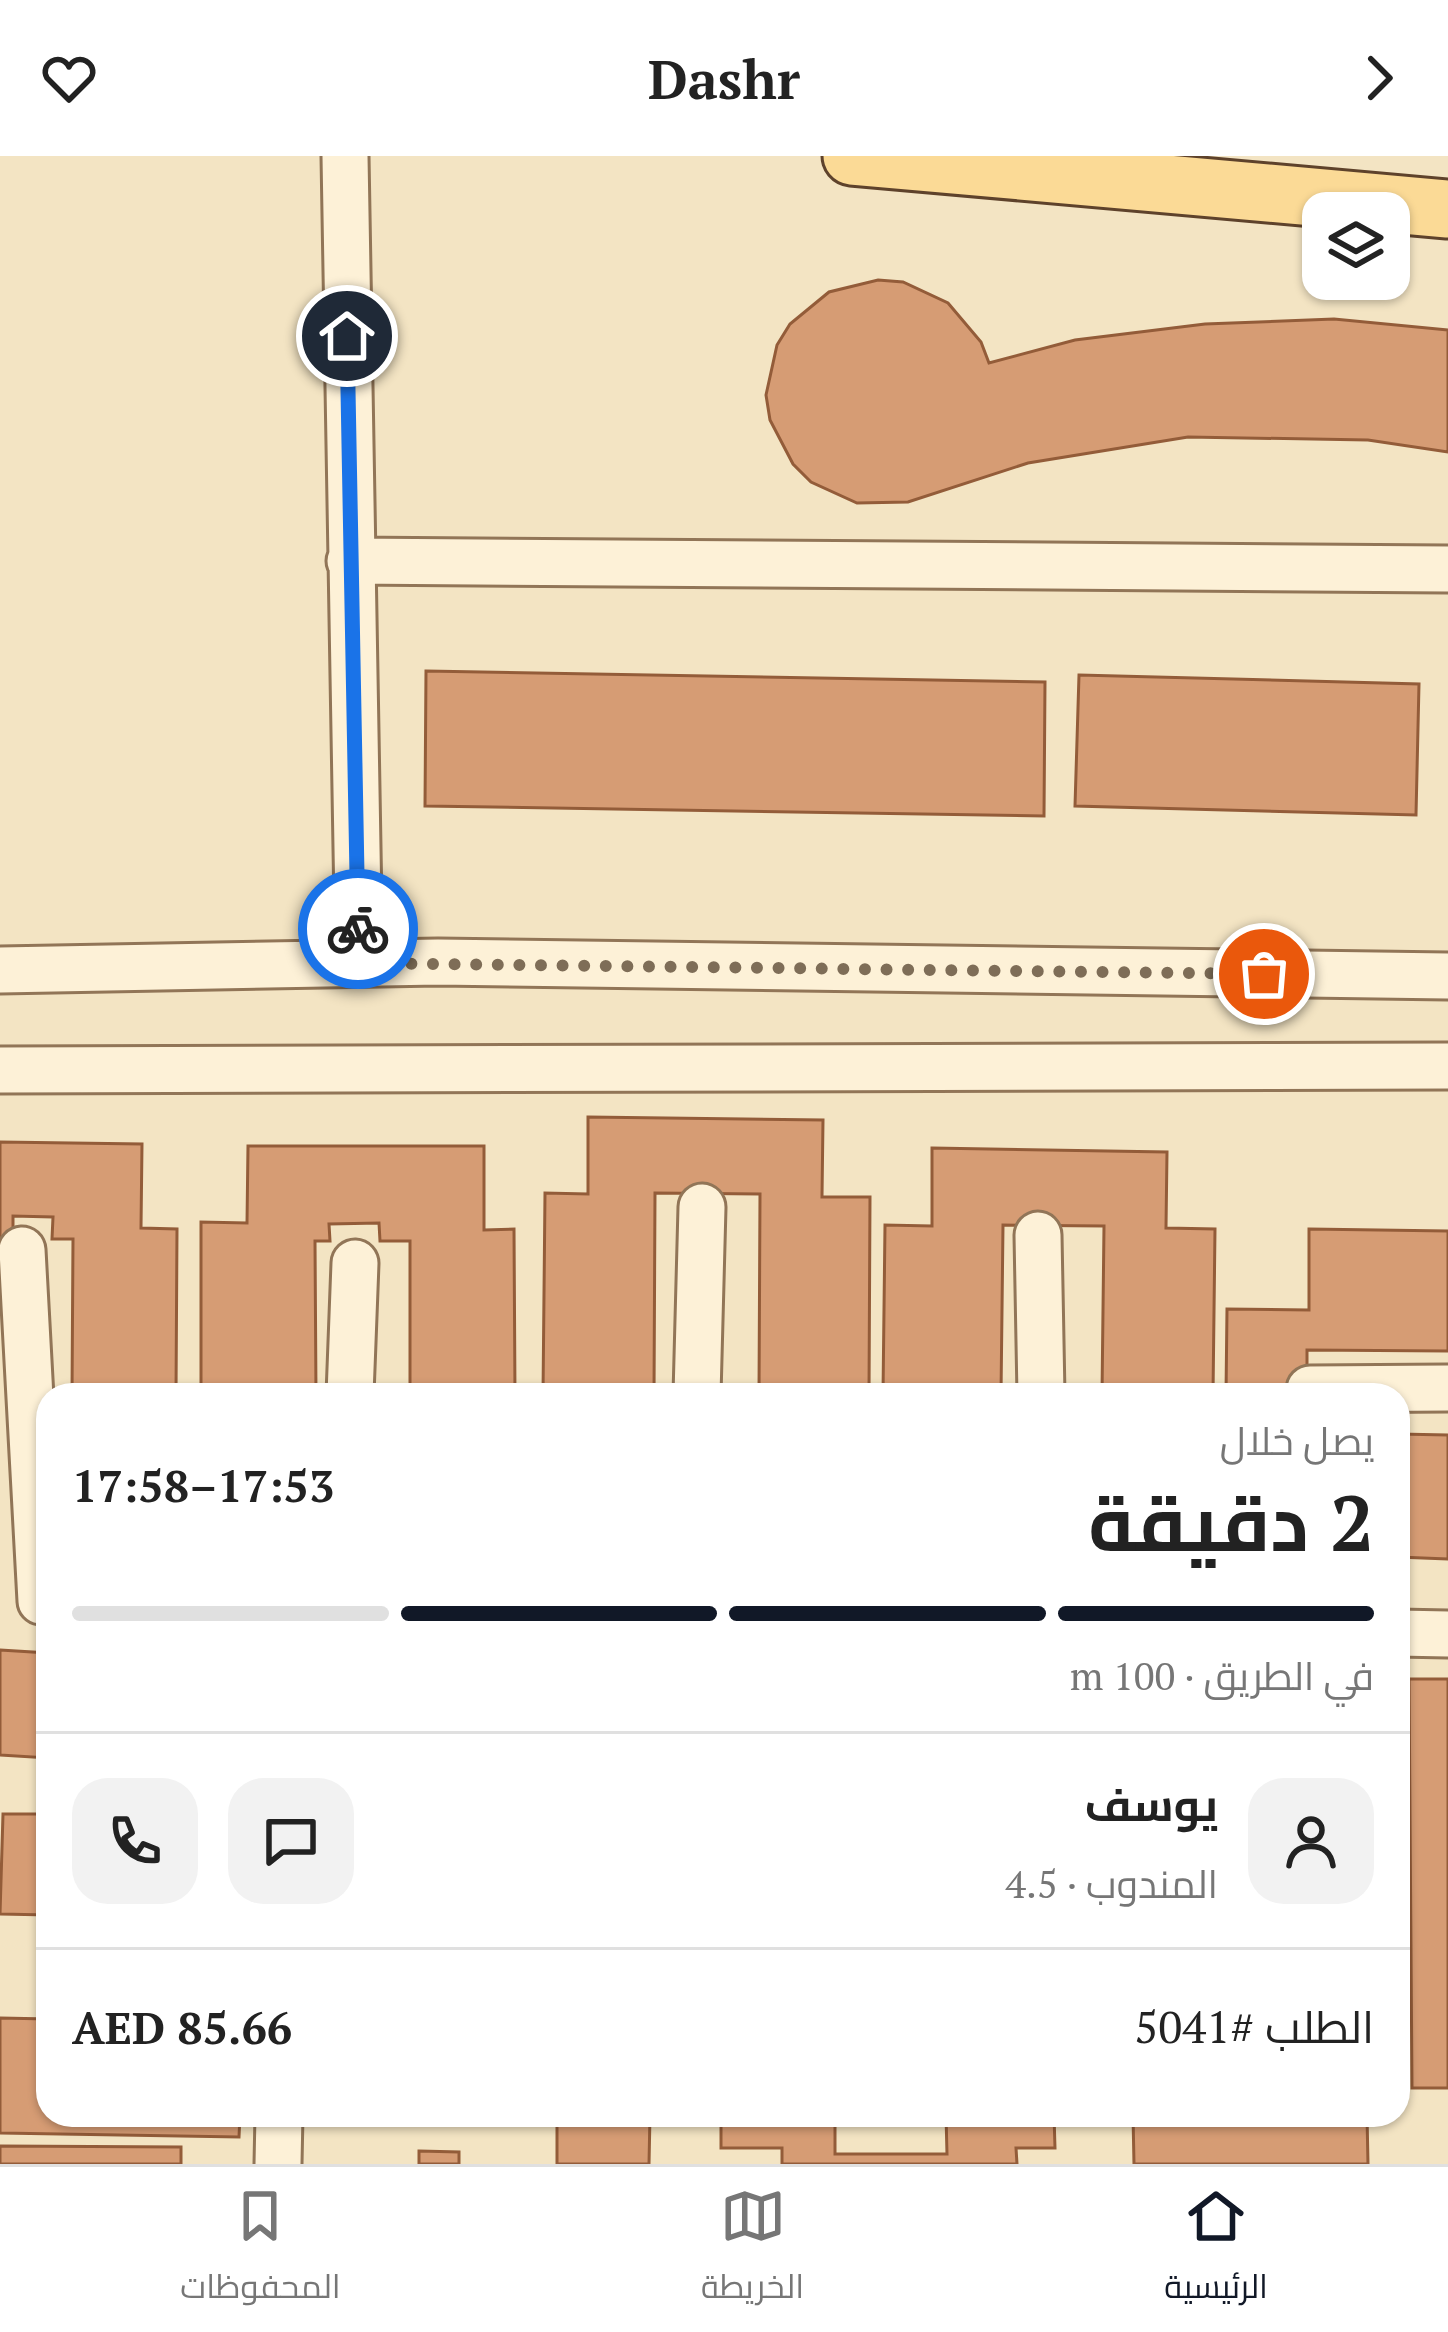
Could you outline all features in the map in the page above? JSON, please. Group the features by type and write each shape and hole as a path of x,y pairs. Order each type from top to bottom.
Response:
{"main road":[{"path":"852,156 1448,209"}],"street":[{"path":"345,156 359,963"},
{"path":"350,561 1448,569"},
{"path":"0,970 359,963 1448,976"},
{"path":"0,1070 1448,1066"},
{"path":"697,1383 702,1207"},
{"path":"1038,1235 1041,1383"},
{"path":"22,1250 36,1509"},
{"path":"350,1383 355,1263"},
{"path":"1410,1390 1448,1388"},
{"path":"1410,1633 1448,1634"},
{"path":"278,2164 279,2127"}],"building":[{"path":"878,280 903,282 948,303 981,342 989,363 1075,340 1205,324 1334,319 1448,330 1448,452 1368,440 1188,437 1028,463 908,502 857,503 811,482 793,464 770,420 766,395 777,345 790,324 829,292"},
{"path":"426,671 1045,682 1044,816 425,806"},
{"path":"1079,675 1419,684 1416,815 1075,806"},
{"path":"588,1117 823,1120 822,1197 870,1197 869,1383 759,1383 760,1194 655,1193 654,1383 543,1383 545,1193 588,1194"},
{"path":"0,1142 142,1144 141,1228 177,1229 176,1383 72,1383 73,1239 52,1239 53,1217 13,1216 13,1239 0,1239"},
{"path":"248,1146 484,1146 484,1230 514,1229 515,1383 410,1383 410,1241 380,1241 379,1223 329,1224 330,1241 315,1241 316,1383 201,1383 201,1222 247,1223"},
{"path":"932,1148 1167,1152 1166,1228 1215,1229 1213,1383 1102,1383 1104,1226 1003,1225 1001,1383 883,1383 885,1225 932,1226"},
{"path":"1309,1229 1448,1231 1448,1351 1307,1350 1307,1383 1226,1383 1227,1309 1309,1310"},
{"path":"1410,1434 1448,1435 1448,1559 1410,1557"},
{"path":"0,1650 36,1652 36,1757 0,1755"},
{"path":"1410,1679 1448,1679 1448,2088 1412,2088"},
{"path":"3,1814 36,1814 36,1915 0,1914"},
{"path":"0,2018 36,2019 36,2127 239,2127 239,2137 0,2133"},
{"path":"557,2127 650,2127 649,2164 557,2164"},
{"path":"721,2127 835,2127 835,2154 947,2154 946,2127 1054,2127 1055,2148 1016,2148 1017,2164 782,2164 782,2148 721,2148"},
{"path":"1133,2127 1367,2127 1368,2164 1134,2164"},
{"path":"0,2146 181,2147 181,2164 0,2164"},
{"path":"419,2151 459,2152 459,2164 419,2164"}],"way so far":[{"path":"358,929 359,963 1264,974"}],"route":[{"path":"347,336 358,929"}]}
